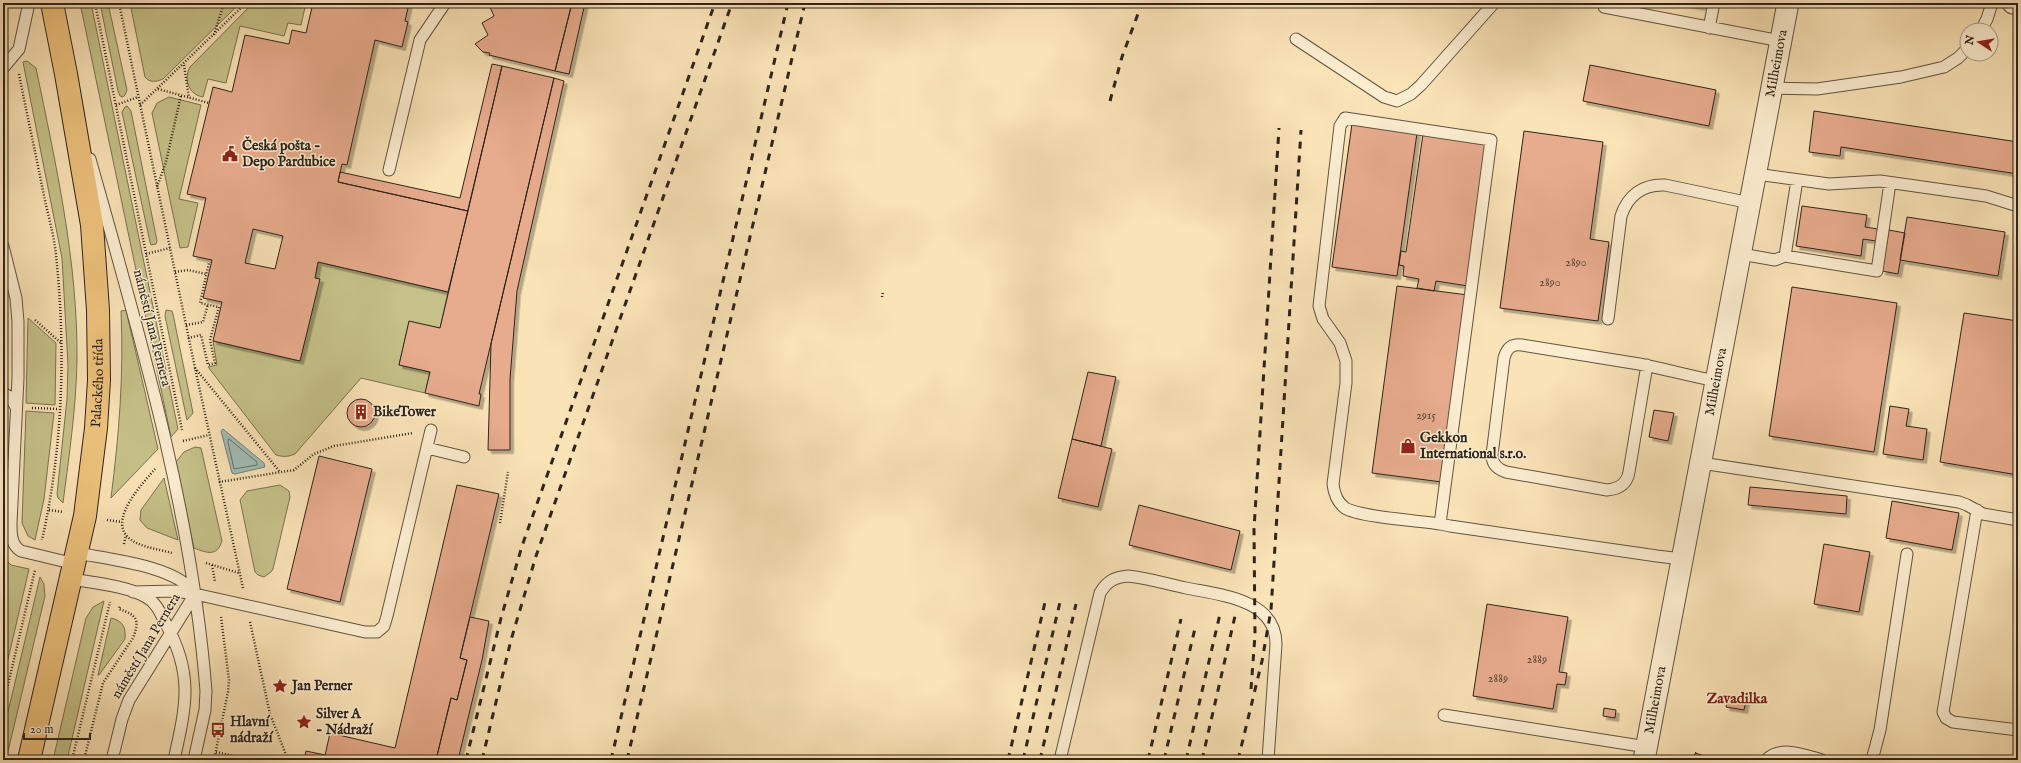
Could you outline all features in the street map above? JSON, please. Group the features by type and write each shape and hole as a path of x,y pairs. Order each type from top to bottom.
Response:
{"main road":[{"name":"Palackého třída","path":"29,760 75,565 90,488 99,380 98,310 92,225 52,3"}],"street":[{"name":"Milheimova","path":"1645,754 1788,3"},
{"path":"2013,3 2018,4"}],"lane":[{"path":"4,67 15,55 22,37 29,3"},
{"path":"389,170 420,40 445,3"},
{"path":"1296,39 1384,97 1397,101 1411,94 1421,85 1494,3"},
{"path":"1709,28 1714,3"},
{"path":"1986,22 1992,3"},
{"path":"1604,7 1781,41"},
{"path":"1772,88 1818,89 1901,77 1944,67 1959,57"},
{"name":"náměstí Jana Pernera","path":"66,74 140,338 167,455 195,594 204,666 206,700 194,760"},
{"path":"1440,524 1491,140 1345,118 1340,126 1319,306 1323,319 1340,343 1346,361 1346,382 1334,491 1339,502 1351,510 1440,524 1682,560"},
{"path":"1756,174 1829,184 1870,181 1890,183 1986,196 2018,206"},
{"path":"1785,256 1797,180"},
{"path":"1741,254 1775,260 1785,256 1876,271 1890,183"},
{"path":"1608,319 1621,216 1624,206 1637,192 1655,184 1666,185 1750,203"},
{"path":"3,246 16,304 18,322 18,378 11,523 12,540 18,549 38,556 75,565 124,590 146,597 156,605 171,632 184,674 186,700 174,760"},
{"path":"1647,365 1629,472 1626,482 1618,488 1608,490 1506,472 1495,466 1492,454 1504,358 1509,347 1522,345 1647,365 1716,381"},
{"path":"3,393 10,397 16,407"},
{"path":"124,590 175,591 195,594 246,604 365,632 371,633 381,630 387,616 431,430"},
{"path":"427,448 464,457"},
{"path":"1701,463 1959,502 1992,516 2018,520"},
{"path":"1977,510 1943,712 1946,718 1953,722 2018,730"},
{"path":"1872,760 1880,730 1907,554"},
{"path":"75,565 119,562 170,575 186,584 195,594"},
{"path":"1060,760 1100,593 1104,585 1112,580 1119,577 1128,576 1235,598 1254,607 1269,619 1276,632 1276,644 1268,760"},
{"name":"náměstí Jana Pernera","path":"112,760 122,719 129,700 195,594"},
{"path":"1444,715 1645,754"},
{"path":"1766,760 1771,756 1783,752 1822,760"}],"path":[{"path":"96,3 182,432"},
{"path":"119,3 194,368 270,714 288,760"},
{"path":"214,35 224,3"},
{"path":"140,105 246,3"},
{"path":"3,706 49,510 59,409 61,343 56,253 15,55"},
{"path":"184,64 189,98"},
{"path":"158,89 209,103"},
{"path":"157,187 166,162 181,95"},
{"path":"116,105 138,96"},
{"path":"146,254 170,248"},
{"path":"188,338 201,335 208,365 215,363 210,340 219,307 200,302 209,263"},
{"path":"175,272 188,270 206,274"},
{"path":"882,297 883,292"},
{"path":"16,304 61,343"},
{"path":"186,325 203,322 208,304"},
{"path":"194,368 280,472"},
{"path":"16,407 59,409"},
{"path":"219,482 294,470 314,454 334,446 431,430"},
{"path":"119,562 126,535 122,522 128,506 136,492 167,455 184,440 209,435"},
{"path":"500,522 508,472"},
{"path":"126,535 136,542"},
{"path":"212,565 225,643 229,680 227,698 214,760"},
{"path":"72,760 124,590"},
{"path":"84,760 103,683 133,638 136,630 137,622 134,616 119,609 124,590"},
{"path":"216,752 253,760"}],"shaded area":[{"path":"80,3 91,3 178,429 171,437"},
{"path":"100,3 108,3 127,90 123,97 120,96 118,91"},
{"path":"130,3 240,3 163,79 153,81 145,77"},
{"path":"253,3 306,3 301,25 288,23 284,36 240,26 226,83 208,79 203,97 198,96 191,90 187,81 190,67"},
{"path":"27,61 36,68 44,104 70,250 74,287 77,361 72,432 63,503 58,498 57,494 67,399 68,365 62,258 23,62"},
{"path":"169,97 201,105 179,199 198,203 188,247 180,248 152,113 157,103"},
{"path":"127,106 131,111 157,241 156,244 151,245 122,112"},
{"path":"318,262 448,292 440,328 409,322 399,365 430,372 425,393 361,378 295,454 279,456 276,455 208,367 217,365 213,341 300,361 319,279 315,278"},
{"path":"126,310 158,449 111,498 120,404 122,358 121,311"},
{"path":"166,310 172,311 173,314 193,413 187,420 165,316"},
{"path":"28,318 56,343 55,405 26,403"},
{"path":"26,411 54,413 44,499 35,540 28,536 22,523"},
{"path":"195,447 201,448 222,541 220,546 214,552 207,552 194,548 176,462 184,452"},
{"path":"164,478 178,540 147,528 140,520 141,510"},
{"path":"280,485 289,491 290,497 273,569 264,577 255,572 240,500 247,491"},
{"path":"3,557 11,565 29,569 3,681"},
{"path":"40,577 44,584 45,596 6,760 3,760 3,733"},
{"path":"104,601 67,760 53,760 86,618 93,607"},
{"path":"111,618 123,625 125,639 98,675"}],"water":[{"path":"223,429 264,463 265,467 235,474 232,473 221,431"}],"building":[{"path":"313,3 409,3 405,21 408,22 402,47 375,40 347,165 342,164 338,182 468,211 448,292 318,262 315,278 320,279 300,361 213,341 222,302 203,298 212,260 193,256 206,198 187,194 213,87 232,92 245,35 289,44 292,30 306,33","holes":["253,229 283,236 275,269 245,263"]},
{"path":"488,3 572,3 555,71 489,55 490,53 483,52 475,44 488,35 482,23 494,16"},
{"path":"572,3 585,3 569,74 555,71"},
{"path":"1681,3 1703,3 1702,7"},
{"path":"492,64 502,66 468,211 338,182 340,172 460,198"},
{"path":"1590,65 1716,90 1709,126 1583,101"},
{"path":"502,66 554,78 479,394 481,394 479,406 425,393 430,372 399,365 409,321 440,328"},
{"path":"554,78 564,81 517,291 510,379 510,450 488,450 491,344"},
{"path":"1814,111 2018,142 2018,174 1841,147 1840,156 1809,152"},
{"path":"1352,124 1417,133 1397,276 1332,267"},
{"path":"1524,131 1603,142 1590,239 1609,242 1598,321 1500,308"},
{"path":"1423,134 1487,142 1468,286 1436,281 1434,291 1417,288 1419,279 1403,276 1404,266 1399,265 1401,251 1406,252"},
{"path":"1802,206 1867,215 1865,227 1878,229 1876,241 1863,239 1861,256 1796,246"},
{"path":"1907,217 2005,232 1998,276 1900,260"},
{"path":"1889,230 1905,233 1898,274 1882,271"},
{"path":"1397,286 1468,295 1442,482 1372,473"},
{"path":"1792,287 1897,303 1874,452 1769,436"},
{"path":"1964,313 2018,321 2018,475 1940,462"},
{"path":"1088,372 1116,377 1101,446 1072,439"},
{"name":"BikeTower","path":"361,399 371,403 375,413 371,423 361,427 351,423 347,413 351,403"},
{"path":"1890,406 1909,409 1906,426 1927,429 1923,460 1883,454"},
{"path":"1654,410 1674,413 1668,441 1649,437"},
{"path":"1072,439 1112,449 1098,507 1058,498"},
{"path":"319,456 372,469 340,602 287,589"},
{"path":"457,485 499,494 460,658 467,660 457,700 451,698 436,760 324,760 330,733 395,748"},
{"path":"1750,487 1847,496 1846,514 1748,505"},
{"path":"1892,501 1959,513 1952,550 1886,538"},
{"path":"1139,505 1240,531 1231,570 1129,545"},
{"path":"1824,544 1870,552 1859,612 1814,604"},
{"path":"1487,604 1568,617 1559,672 1567,673 1565,685 1557,684 1553,709 1473,696"},
{"path":"470,617 489,621 482,660 458,760 436,760 451,698 457,700 467,660 460,658"},
{"path":"1728,698 1746,701 1744,710 1726,707"},
{"path":"1604,708 1616,710 1615,718 1603,716"},
{"path":"306,751 325,755 324,760 304,760"},
{"path":"1695,753 1717,760 1692,760"}],"railway":[{"path":"466,760 501,618 522,546 715,3"},
{"path":"482,760 511,640 536,556 732,3"},
{"path":"611,760 788,3"},
{"path":"627,760 805,3"},
{"path":"1110,101 1122,57 1142,3"},
{"path":"1251,689 1255,635 1254,529 1279,128"},
{"path":"1238,760 1262,661 1271,610 1301,130"},
{"path":"1008,760 1046,598"},
{"path":"1023,760 1060,602"},
{"path":"1040,760 1076,604"},
{"path":"1186,760 1220,614"},
{"path":"1202,760 1235,616"},
{"path":"1148,760 1181,619"},
{"path":"1164,760 1196,624"}],"place":[{"name":"Česká pošta - Depo Pardubice","path":"230,154"},
{"name":"BikeTower","path":"361,412"},
{"name":"Gekkon International s.r.o.","path":"1408,446"},
{"name":"Jan Perner","path":"280,686"},
{"name":"Silver A - Nádraží","path":"304,722"},
{"name":"Hlavní nádraží","path":"218,730"}],"district":[{"name":"Zavadilka","path":"1737,698"}]}
